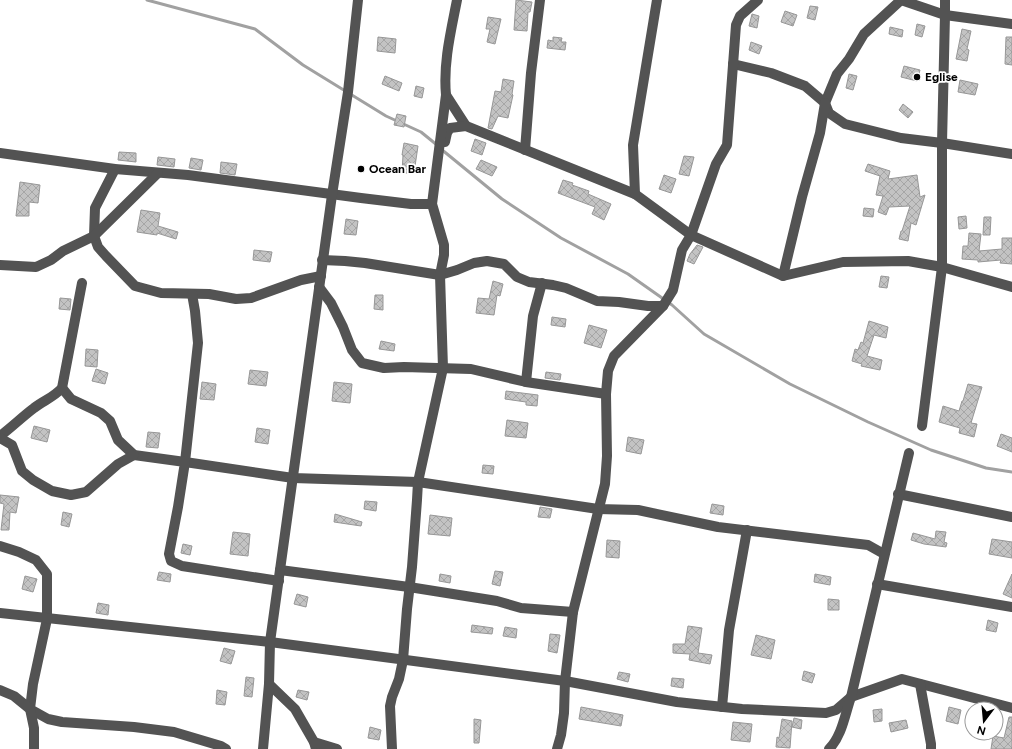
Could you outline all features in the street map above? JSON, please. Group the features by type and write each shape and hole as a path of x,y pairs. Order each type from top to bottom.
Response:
{"street":[{"path":"263,749 269,684 270,642 322,260 348,92 358,0"},
{"path":"392,749 390,706 392,696 399,679 403,660 418,482 443,368 440,276 444,255 444,244 432,204 446,95 446,66 457,0"},
{"path":"526,150 531,73 540,0"},
{"path":"635,194 633,145 657,0"},
{"path":"557,749 561,735 564,713 565,681 573,612 605,484 608,456 606,394 608,371 614,356 663,306 673,290 682,250 691,235 716,164 727,145 736,26 740,16 758,0"},
{"path":"782,276 820,133 825,103 837,74 864,34 901,0 945,14 1009,24 1012,14"},
{"path":"922,426 942,267 944,0"},
{"path":"732,64 771,73 805,86 825,103 829,113 845,124 901,138 1012,154"},
{"path":"446,95 466,126"},
{"path":"440,144 445,142 450,128 466,126 635,194 691,235 782,276 844,262 908,261 942,267 1012,287"},
{"path":"0,153 115,169 188,175 332,195 411,204 432,204"},
{"path":"115,169 96,208 94,236 98,247 135,286 161,293 209,294 236,299 251,298 301,280 321,276"},
{"path":"0,265 36,267 51,260 63,251 94,236 158,173"},
{"path":"322,260 345,260 440,276 474,262 487,261 504,264 520,279 529,282 566,288 597,302 619,302 648,306 663,306"},
{"path":"82,283 62,388 55,396 35,407 0,437 12,445 22,471 33,480 52,491 71,495 86,492 118,464 134,455"},
{"path":"526,382 533,316 542,283"},
{"path":"319,287 344,327 352,350 362,363 384,368 471,369 526,382 606,394"},
{"path":"192,294 198,343 185,462 178,507 168,554 171,561 182,566 279,581"},
{"path":"62,388 71,399 101,413 110,421 118,440 134,455 293,478 418,482 598,509 638,510 718,527 868,545 884,554"},
{"path":"829,749 834,744 840,730 851,697 898,494 909,453"},
{"path":"898,494 1012,517"},
{"path":"722,707 729,630 748,530"},
{"path":"0,546 36,560 47,574 47,619 33,684 30,709 34,728 34,749"},
{"path":"280,570 409,587 497,601 521,608 573,612"},
{"path":"877,584 1012,607"},
{"path":"0,613 270,642 565,681 677,702 722,707 780,712 826,713 836,710 851,697 902,679 1012,708"},
{"path":"269,684 295,709 315,746 337,749"},
{"path":"920,684 931,749"},
{"path":"0,690 14,696 30,709 48,719 62,722 134,727 174,732 221,746 226,749"}],"building":[{"path":"516,0 532,2 530,12 528,12 527,31 514,30"},
{"path":"810,6 818,7 815,20 807,18"},
{"path":"785,11 797,15 793,26 781,22"},
{"path":"752,14 759,16 757,28 749,26"},
{"path":"488,17 501,19 495,44 487,42 490,29 486,29"},
{"path":"917,24 925,26 922,37 915,35"},
{"path":"890,27 903,30 902,37 889,34"},
{"path":"962,29 971,31 967,49 969,50 967,61 956,59"},
{"path":"378,37 396,39 395,53 377,51"},
{"path":"553,37 562,38 561,42 566,42 565,50 547,48 548,40 553,41"},
{"path":"1006,37 1012,37 1012,65 1005,64"},
{"path":"751,42 762,46 759,54 749,50"},
{"path":"904,66 920,70 917,81 901,77"},
{"path":"849,74 857,76 853,90 846,88"},
{"path":"385,76 402,83 399,91 382,84"},
{"path":"503,79 514,81 513,95 508,118 498,116 492,129 488,128 495,91 501,92"},
{"path":"960,80 978,84 975,95 958,92"},
{"path":"416,86 424,88 422,98 414,96"},
{"path":"903,104 913,112 908,118 899,110"},
{"path":"397,114 406,116 404,127 394,125"},
{"path":"475,139 486,143 482,155 471,151"},
{"path":"404,143 418,146 414,173 402,173"},
{"path":"119,152 136,153 136,162 118,160"},
{"path":"684,156 694,157 689,176 679,174"},
{"path":"158,157 175,159 174,167 157,165"},
{"path":"191,158 203,160 201,170 189,168"},
{"path":"481,160 497,167 492,176 476,169"},
{"path":"221,162 237,164 235,175 220,173"},
{"path":"868,164 890,171 888,179 917,175 920,197 925,195 916,225 911,223 908,241 899,239 910,206 889,207 886,215 878,212 883,196 876,195 880,176 865,171"},
{"path":"664,175 676,179 671,193 659,189"},
{"path":"563,180 589,191 588,194 611,204 604,220 592,214 595,207 558,193"},
{"path":"20,182 40,185 38,203 29,202 29,216 16,216"},
{"path":"864,208 874,209 873,217 863,216"},
{"path":"141,210 160,213 158,226 178,232 176,239 157,233 157,235 137,232"},
{"path":"966,216 967,228 959,229 958,217"},
{"path":"984,217 991,217 990,235 983,235"},
{"path":"346,219 358,221 356,235 344,234"},
{"path":"969,233 981,234 979,251 1002,249 1002,238 1012,238 1012,264 1000,263 1001,260 978,262 978,260 962,259 963,246 968,246"},
{"path":"697,245 703,247 694,264 687,261"},
{"path":"254,250 272,252 270,262 253,260"},
{"path":"881,276 889,277 887,288 879,287"},
{"path":"493,281 503,284 500,296 497,295 494,315 476,313 478,298 489,299"},
{"path":"375,295 383,295 383,310 374,309"},
{"path":"60,298 71,299 70,310 59,309"},
{"path":"552,317 566,319 565,327 551,325"},
{"path":"869,321 888,327 886,338 874,335 867,356 882,360 880,370 861,366 862,364 852,361 855,349 858,350 861,342 863,343"},
{"path":"589,325 607,330 601,348 584,343"},
{"path":"381,341 395,344 394,351 379,349"},
{"path":"86,349 98,350 97,367 85,366"},
{"path":"96,369 108,373 105,384 92,381"},
{"path":"250,370 268,372 266,386 248,384"},
{"path":"546,372 561,374 560,380 545,378"},
{"path":"202,382 216,384 214,400 200,399"},
{"path":"334,382 352,384 350,403 332,401"},
{"path":"968,384 982,387 971,423 977,424 974,437 959,433 960,428 939,422 943,406 959,411"},
{"path":"506,391 538,395 537,406 526,405 526,402 505,399"},
{"path":"507,420 528,423 526,438 505,436"},
{"path":"34,426 50,430 47,442 31,438"},
{"path":"257,428 270,430 268,444 255,442"},
{"path":"148,432 160,433 158,448 146,447"},
{"path":"1001,434 1012,438 1012,452 997,446"},
{"path":"628,437 644,440 641,454 626,451"},
{"path":"483,465 494,466 493,474 482,473"},
{"path":"0,495 19,497 16,513 10,512 9,530 1,530 4,504 0,503"},
{"path":"365,501 377,502 376,511 364,509"},
{"path":"712,504 724,506 723,515 710,513"},
{"path":"540,507 552,509 550,518 538,517"},
{"path":"63,512 72,514 69,527 61,525"},
{"path":"335,514 362,522 361,526 334,522"},
{"path":"430,515 452,518 450,536 428,534"},
{"path":"936,531 946,532 944,542 947,543 946,547 924,544 911,540 913,533 935,539"},
{"path":"233,532 250,534 248,556 230,554"},
{"path":"992,539 1012,542 1012,558 989,554"},
{"path":"607,540 620,541 619,558 606,557"},
{"path":"183,544 192,546 190,555 181,553"},
{"path":"495,571 503,572 500,586 492,584"},
{"path":"159,572 171,574 170,582 157,580"},
{"path":"440,574 451,576 450,583 439,581"},
{"path":"815,574 831,577 830,585 814,582"},
{"path":"1012,574 1012,598 1003,594"},
{"path":"25,576 37,579 33,592 22,589"},
{"path":"297,594 308,597 306,607 294,604"},
{"path":"828,599 839,600 839,610 828,610"},
{"path":"98,603 109,605 108,615 96,613"},
{"path":"988,620 998,623 996,632 986,630"},
{"path":"472,625 493,628 492,634 471,632"},
{"path":"688,626 702,628 698,653 712,655 710,664 689,660 690,654 673,653 673,644 685,644"},
{"path":"505,627 517,629 516,638 503,636"},
{"path":"550,634 560,635 557,653 548,651"},
{"path":"756,635 775,640 771,659 751,655"},
{"path":"224,648 235,651 231,664 220,661"},
{"path":"804,671 815,674 812,683 802,680"},
{"path":"619,672 630,674 628,682 617,679"},
{"path":"246,677 254,678 252,697 244,696"},
{"path":"672,678 684,679 683,688 671,686"},
{"path":"217,690 227,692 225,705 216,704"},
{"path":"298,690 309,692 307,700 296,697"},
{"path":"581,707 623,715 621,726 579,719"},
{"path":"949,707 961,710 958,724 946,721"},
{"path":"882,709 882,721 874,722 873,710"},
{"path":"1009,717 1012,717 1012,749 991,749 992,741 1004,741"},
{"path":"794,718 802,720 801,729 792,727"},
{"path":"474,719 481,720 479,743 474,743"},
{"path":"782,719 792,721 790,748 776,747"},
{"path":"906,720 908,728 891,732 889,723"},
{"path":"733,722 752,724 750,742 731,740"},
{"path":"370,727 381,730 379,740 368,738"}],"waterway":[{"path":"147,0 255,29 303,65 386,116 421,132 437,145"},
{"path":"441,149 502,199 561,238 628,274 672,305 704,334 790,384 868,422 931,450 986,468 1012,472"}],"place":[{"name":"Eglise","path":"917,77"},
{"name":"Ocean Bar","path":"361,169"}]}
